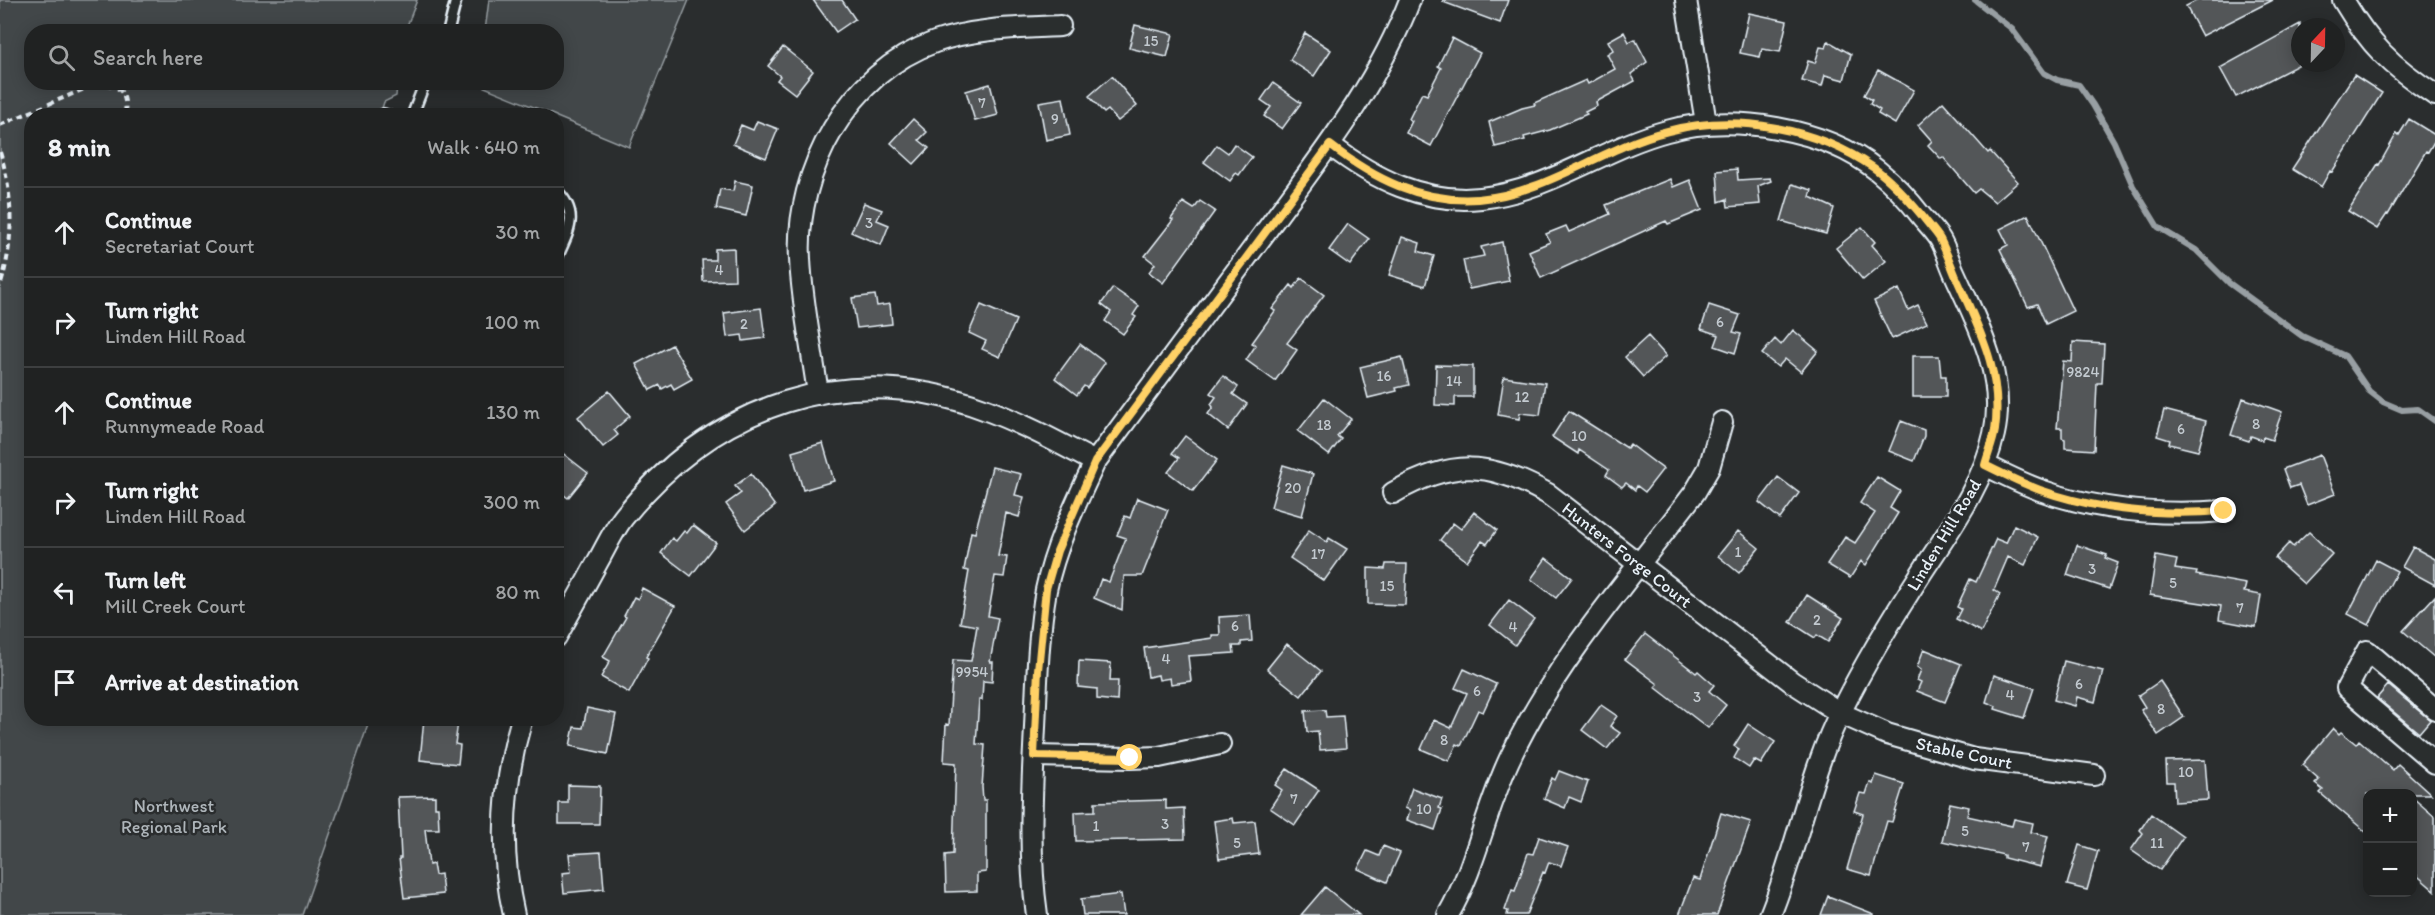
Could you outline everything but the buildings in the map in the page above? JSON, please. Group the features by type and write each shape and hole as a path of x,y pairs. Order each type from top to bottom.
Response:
{"street":[{"path":"1037,915 1031,845 1038,670 1046,589 1057,551 1095,462 1330,145 1369,86 1401,25 1410,0"},
{"path":"1686,0 1706,123"},
{"path":"2343,0 2362,32 2386,59 2435,95"},
{"path":"818,394 800,258 802,218 809,180 826,141 850,104 875,77 903,56 935,42 976,32 1060,26"},
{"name":"Linden Hill Road","path":"1330,145 1357,166 1387,183 1451,198 1478,199 1540,185 1629,144 1667,131 1706,123 1759,125 1809,135 1846,151 1876,169 1911,203 1939,238 1990,353 1998,391 1995,432 1985,465 1967,502 1872,649 1840,713 1816,771 1780,890 1770,915"},
{"path":"564,623 621,520 656,480 695,446 739,419 779,403 818,394 852,390 900,389 938,396 983,408 1034,430 1095,462"},
{"path":"1448,915 1469,869 1511,754 1538,704 1567,660 1695,492 1709,468 1722,422"},
{"path":"1985,465 2039,489 2079,502 2151,512 2188,514 2224,511"},
{"name":"Hunters Forge Court","path":"1393,493 1418,478 1444,470 1474,468 1524,481 1548,494 1792,682 1840,713"},
{"path":"2435,709 2367,651 2347,688 2435,763"},
{"name":"Stable Court","path":"1840,713 1887,734 1974,759 2094,775"},
{"path":"514,915 509,891 505,842 506,796 512,753 520,726"},
{"path":"1034,756 1159,757 1220,744"}],"lane":[{"path":"450,24 456,0"},
{"path":"415,108 422,90"},
{"path":"564,197 571,214 569,230 564,242"}],"path":[{"path":"40,108 82,90"},
{"path":"120,90 126,108"},
{"path":"0,125 24,115"},
{"path":"0,152 8,178 12,229 6,269 0,287"}],"green space":[{"name":"Northwest Regional Park","path":"0,0 417,0 408,24 24,24 24,90 396,90 396,96 384,102 382,108 24,108 24,726 368,726 302,915 0,915"},
{"path":"489,0 689,0 629,147 564,120 564,108 536,108 492,90 564,90 564,24 486,24"}],"waterway":[{"path":"1975,0 2012,29 2044,73 2057,80 2079,85 2114,142 2133,186 2158,227 2196,250 2229,283 2302,336 2345,356 2369,391 2383,402 2402,410 2418,409 2435,421"}],"route":[{"path":"1130,758 1034,756 1041,629 1046,589 1057,551 1095,462 1330,145 1357,166 1387,183 1451,198 1478,199 1540,185 1629,144 1667,131 1706,123 1759,125 1809,135 1846,151 1876,169 1911,203 1939,238 1990,353 1998,391 1995,432 1985,465 2039,489 2079,502 2151,512 2188,514 2224,511"}]}
